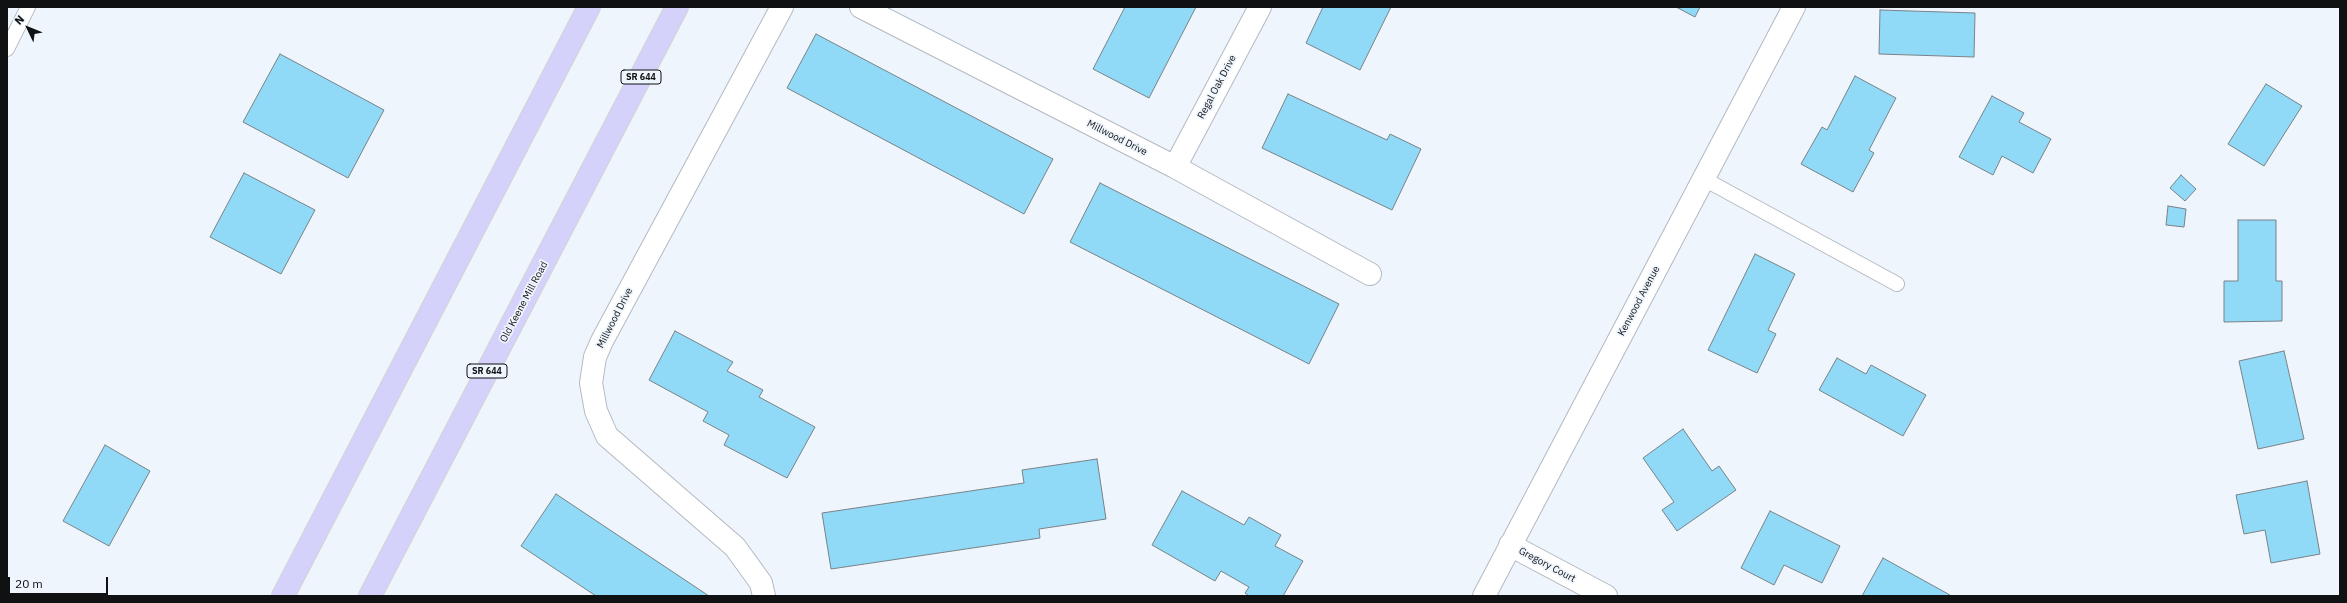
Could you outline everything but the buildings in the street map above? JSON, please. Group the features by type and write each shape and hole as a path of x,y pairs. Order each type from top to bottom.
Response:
{"main road":[{"path":"283,596 589,7"},
{"name":"Old Keene Mill Road","path":"370,596 677,7"}],"street":[{"name":"Millwood Drive","path":"764,596 761,584 735,547 607,436 596,411 591,383 595,357 602,341 782,7"},
{"name":"Millwood Drive","path":"861,7 1175,167 1370,274"},
{"name":"Regal Oak Drive","path":"1175,167 1260,7"},
{"name":"Kenwood Avenue","path":"1484,596 1794,7"},
{"name":"Gregory Court","path":"1510,546 1606,596"}],"lane":[{"path":"7,49 28,7"},
{"path":"1704,179 1897,284"}]}
